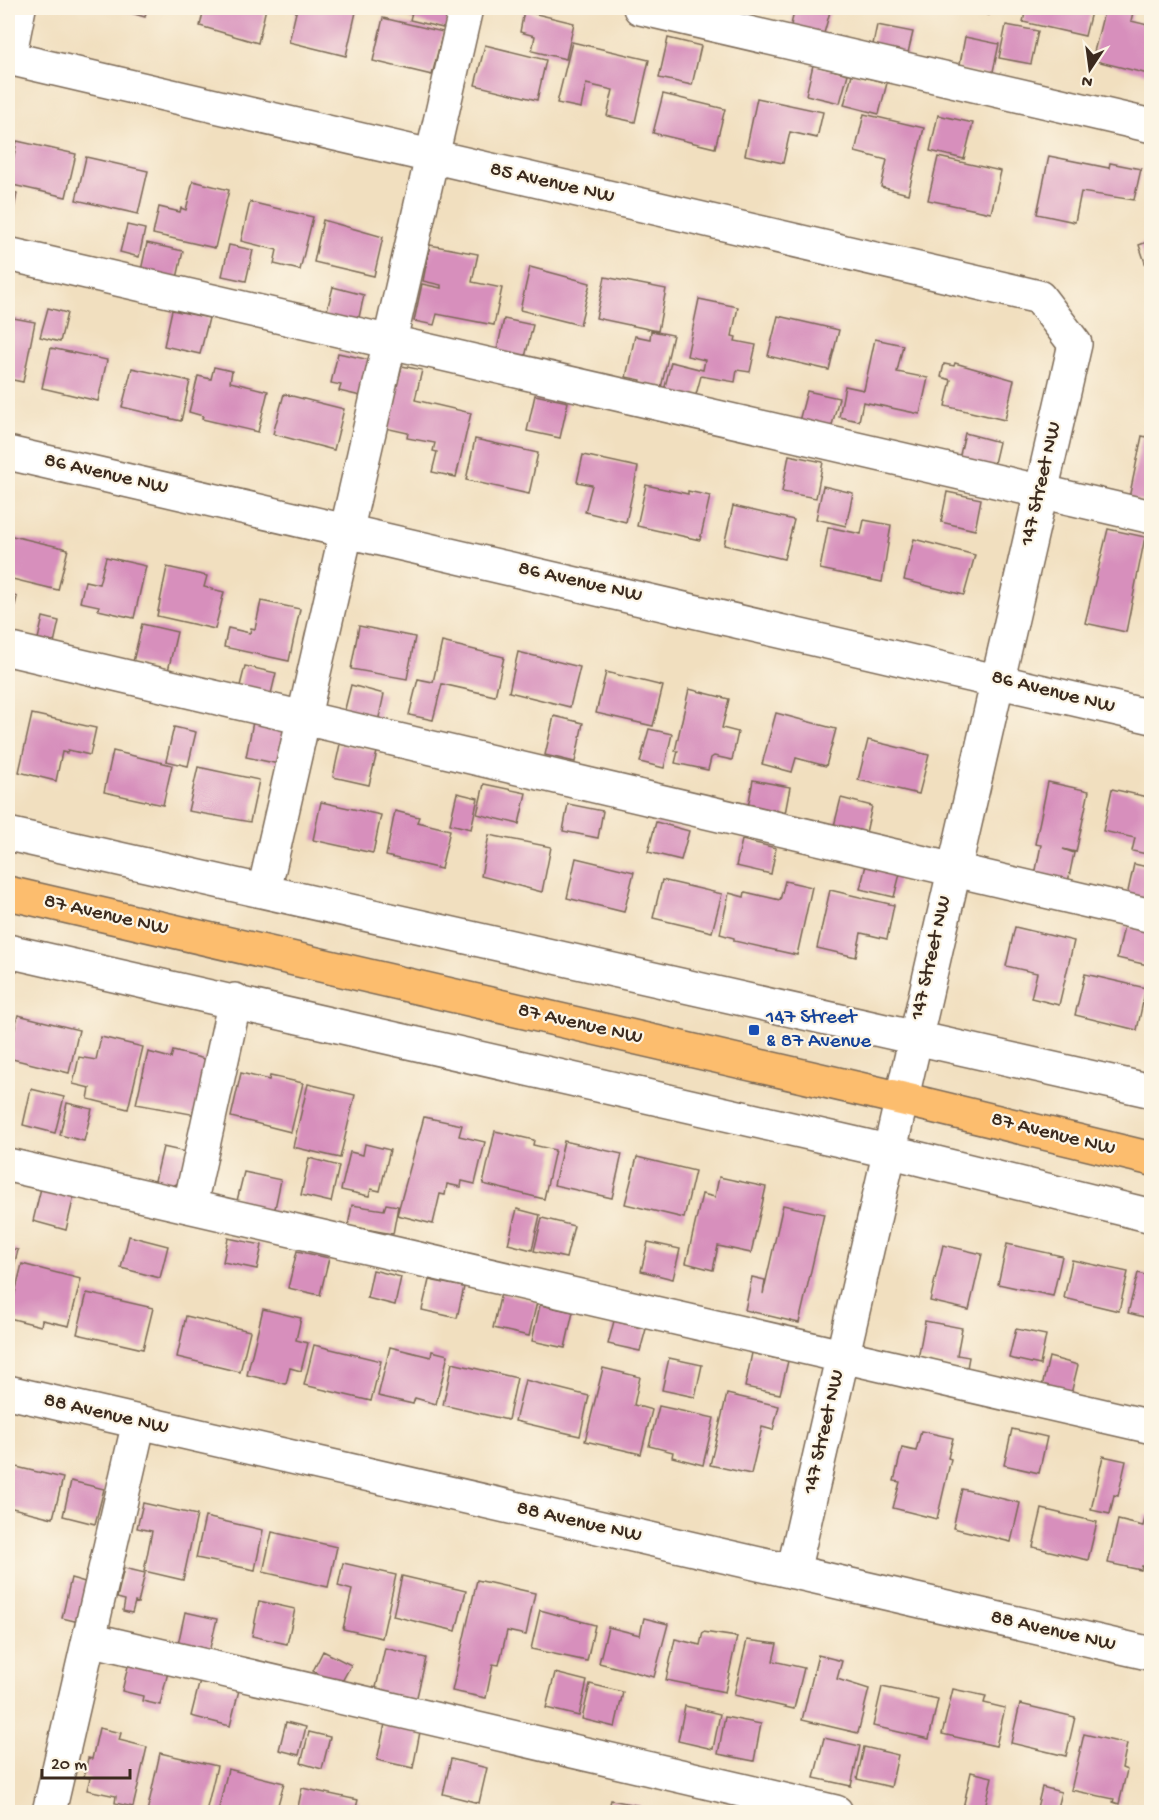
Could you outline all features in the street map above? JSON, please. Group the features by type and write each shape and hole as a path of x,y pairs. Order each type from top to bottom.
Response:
{"main road":[{"name":"87 Avenue NW","path":"8,893 903,1099 1152,1159"}],"street":[{"path":"8,58 19,8"},
{"path":"264,891 345,528 466,8"},
{"path":"640,8 1152,126"},
{"name":"85 Avenue NW","path":"8,58 1039,297 1075,344"},
{"path":"8,254 1152,517"},
{"name":"147 Street NW","path":"793,1572 888,1151 903,1099 914,1038 953,867 1075,344"},
{"name":"86 Avenue NW","path":"8,453 345,528 1152,717"},
{"path":"8,649 953,867 1152,916"},
{"path":"8,834 1152,1092"},
{"path":"8,951 235,1000 888,1151 1152,1216"},
{"path":"190,1205 235,1000"},
{"path":"8,1165 1152,1427"},
{"name":"88 Avenue NW","path":"8,1392 1152,1654"},
{"path":"49,1812 139,1422"},
{"path":"89,1639 836,1812"}],"building":[{"path":"114,8 147,8 145,17"},
{"path":"204,8 266,8 258,43 200,26"},
{"path":"297,8 338,8 356,12 346,56 289,42"},
{"path":"413,8 452,8 447,29 410,20"},
{"path":"708,8 742,8 740,18"},
{"path":"795,8 831,8 823,37 790,29"},
{"path":"961,8 990,8 989,15"},
{"path":"1026,8 1092,8 1085,36 1023,22"},
{"path":"1105,8 1134,8 1131,21 1152,26 1152,75 1092,60"},
{"path":"524,11 574,23 566,59 532,51 535,36 520,32"},
{"path":"383,18 443,32 432,75 373,61"},
{"path":"877,25 913,32 907,57 872,49"},
{"path":"1006,25 1038,31 1031,64 999,58"},
{"path":"965,37 999,44 992,76 959,69"},
{"path":"668,38 701,46 692,85 659,78"},
{"path":"572,42 649,60 635,122 607,116 613,90 586,84 581,108 557,103"},
{"path":"485,45 546,60 537,100 475,85"},
{"path":"813,65 848,74 840,103 806,95"},
{"path":"852,74 887,83 879,114 844,105"},
{"path":"663,94 725,109 715,148 653,133"},
{"path":"757,98 823,112 817,138 790,132 783,163 745,155"},
{"path":"864,114 924,128 908,194 881,187 887,160 855,152"},
{"path":"938,115 973,123 964,159 930,151"},
{"path":"17,141 76,154 66,197 8,184"},
{"path":"1049,156 1109,168 1110,163 1141,169 1134,200 1081,192 1075,222 1037,214"},
{"path":"86,157 148,171 138,214 76,200"},
{"path":"938,157 1001,171 991,213 928,200"},
{"path":"193,181 229,190 215,248 153,234 159,207 180,212 181,208 186,210"},
{"path":"8,191 17,193 11,225 8,225"},
{"path":"250,202 313,217 300,270 274,264 277,250 241,241"},
{"path":"323,220 383,237 374,276 314,262"},
{"path":"127,225 145,229 139,257 120,252"},
{"path":"1152,240 1152,280 1151,280 1139,245"},
{"path":"147,243 183,251 176,283 140,275"},
{"path":"229,245 253,250 246,281 222,276"},
{"path":"430,245 478,254 472,282 502,288 494,325 437,314 434,325 414,321 422,284 441,288 441,285 423,281"},
{"path":"530,267 590,283 580,325 520,310"},
{"path":"605,277 666,289 658,331 596,318"},
{"path":"333,287 364,295 357,326 325,318"},
{"path":"699,299 738,307 732,336 736,337 735,341 756,345 750,372 737,370 735,382 701,376 694,402 663,395 671,362 703,370 705,360 687,356"},
{"path":"48,308 67,313 60,342 40,337"},
{"path":"172,310 209,318 200,354 164,346"},
{"path":"778,316 839,330 829,370 768,356"},
{"path":"8,317 35,322 23,382 8,379"},
{"path":"504,319 533,325 524,361 496,354"},
{"path":"651,331 673,335 661,388 626,377 635,336 650,339"},
{"path":"875,339 903,345 897,372 928,378 920,414 863,402 859,421 839,417 845,386 864,390"},
{"path":"51,348 107,360 98,401 42,388"},
{"path":"338,353 370,360 361,396 339,391 341,385 331,383"},
{"path":"955,363 1014,380 1005,420 945,406 951,380 941,377 944,364 954,366"},
{"path":"402,366 422,370 415,400 471,413 456,477 432,472 437,452 433,451 435,443 407,438 408,433 385,428"},
{"path":"214,367 232,371 230,382 268,391 258,432 202,419 203,416 189,412 198,376 211,379"},
{"path":"132,368 190,381 181,421 122,407"},
{"path":"807,391 839,398 830,433 798,425"},
{"path":"284,394 344,409 334,450 273,434"},
{"path":"535,395 568,402 560,438 527,431"},
{"path":"965,433 999,442 992,472 958,463"},
{"path":"1142,436 1152,438 1152,503 1129,498"},
{"path":"475,439 538,453 529,494 466,480"},
{"path":"583,455 638,467 626,522 585,512 592,485 577,482"},
{"path":"789,455 823,462 816,498 782,492"},
{"path":"646,485 710,496 700,540 637,526"},
{"path":"823,486 853,493 846,526 816,519"},
{"path":"947,492 981,499 975,530 941,522"},
{"path":"733,506 794,520 784,559 724,545"},
{"path":"864,520 891,525 882,582 820,569 828,527 861,534"},
{"path":"1108,529 1145,537 1126,632 1085,623"},
{"path":"8,535 68,549 58,590 8,578"},
{"path":"914,539 975,555 964,595 904,580"},
{"path":"106,557 146,566 134,618 98,610 99,606 80,602 85,581 99,584"},
{"path":"167,567 207,576 204,587 224,592 215,629 157,616"},
{"path":"8,594 17,597 10,626 8,625"},
{"path":"261,601 300,609 289,661 224,647 228,628 250,633 251,628 255,629"},
{"path":"43,617 59,621 54,643 38,639"},
{"path":"142,624 177,632 168,671 133,662"},
{"path":"359,626 415,637 407,679 351,669"},
{"path":"442,642 504,657 495,696 442,684 433,720 409,715 418,679 433,682"},
{"path":"518,652 580,667 570,707 509,692"},
{"path":"245,666 276,673 271,694 240,686"},
{"path":"606,672 663,686 653,726 596,713"},
{"path":"351,685 384,694 378,722 344,713"},
{"path":"689,689 729,699 722,728 738,732 732,760 714,756 711,758 708,770 675,763 678,751 675,751"},
{"path":"776,713 836,729 826,766 796,758 792,772 762,764"},
{"path":"32,714 96,728 90,755 68,750 67,753 62,752 56,781 19,772"},
{"path":"554,716 583,723 575,762 545,755"},
{"path":"253,722 287,729 279,764 246,757"},
{"path":"8,727 13,728 8,751"},
{"path":"174,727 196,732 188,766 166,761"},
{"path":"649,729 672,734 664,768 640,762"},
{"path":"868,740 929,755 919,794 858,780"},
{"path":"340,744 377,752 369,785 333,777"},
{"path":"113,751 172,765 163,805 104,792"},
{"path":"198,767 259,780 250,822 188,811"},
{"path":"753,780 790,787 784,819 747,812"},
{"path":"1048,782 1089,791 1076,852 1063,849 1074,853 1068,882 1035,875 1041,845 1035,844"},
{"path":"484,784 526,793 519,824 477,814"},
{"path":"1112,789 1152,798 1152,855 1132,851 1135,838 1103,831"},
{"path":"457,793 478,798 471,829 450,824"},
{"path":"841,798 872,806 865,837 833,830"},
{"path":"321,802 381,815 373,853 313,840"},
{"path":"568,804 603,811 598,838 563,831"},
{"path":"395,811 419,817 417,822 450,830 441,869 386,856"},
{"path":"656,822 689,831 681,860 648,852"},
{"path":"489,835 551,847 542,892 481,876"},
{"path":"742,840 776,848 771,874 736,866"},
{"path":"576,858 634,872 624,912 567,898"},
{"path":"1134,864 1152,868 1152,901 1127,896"},
{"path":"866,865 900,874 894,897 860,889"},
{"path":"662,880 722,894 712,932 653,918"},
{"path":"785,881 812,887 797,955 734,941 734,938 720,934 729,893 744,897 745,892 780,900"},
{"path":"830,890 894,905 887,939 861,933 856,957 817,948"},
{"path":"1124,926 1152,932 1152,966 1117,958"},
{"path":"1015,927 1074,941 1059,1005 1031,998 1037,973 1006,966"},
{"path":"1085,974 1146,988 1137,1030 1075,1015"},
{"path":"18,1015 79,1030 69,1073 8,1058"},
{"path":"101,1037 143,1047 128,1109 88,1099 90,1088 73,1084 79,1057 96,1060"},
{"path":"173,1051 209,1060 196,1115 136,1104 148,1052 171,1058"},
{"path":"241,1073 269,1080 270,1076 303,1083 291,1132 231,1117"},
{"path":"308,1084 355,1095 340,1158 293,1147"},
{"path":"31,1089 64,1097 55,1133 23,1125"},
{"path":"67,1103 92,1109 84,1141 60,1135"},
{"path":"424,1117 462,1125 459,1136 485,1142 475,1184 462,1181 461,1187 447,1184 445,1195 440,1194 433,1224 397,1215"},
{"path":"495,1131 534,1140 533,1145 555,1150 544,1199 483,1184"},
{"path":"564,1141 622,1154 612,1198 554,1185"},
{"path":"365,1144 390,1150 380,1191 371,1189 369,1196 341,1190 350,1152 363,1155"},
{"path":"163,1147 190,1153 184,1180 169,1188 154,1185"},
{"path":"637,1157 695,1171 684,1218 625,1204"},
{"path":"309,1158 339,1166 331,1202 301,1195"},
{"path":"244,1172 281,1180 274,1213 236,1205"},
{"path":"719,1177 766,1187 751,1253 718,1246 713,1270 686,1263 702,1194 715,1197"},
{"path":"41,1188 74,1196 66,1230 33,1221"},
{"path":"386,1204 398,1206 393,1234 348,1226 352,1205 384,1210"},
{"path":"783,1205 824,1214 799,1323 745,1310 752,1277 765,1280 763,1294"},
{"path":"517,1209 540,1215 532,1250 508,1244"},
{"path":"542,1218 574,1226 566,1258 534,1251"},
{"path":"129,1236 168,1246 160,1278 121,1268"},
{"path":"228,1238 262,1245 257,1269 223,1262"},
{"path":"648,1242 680,1249 673,1279 641,1271"},
{"path":"1007,1244 1062,1256 1053,1296 998,1284"},
{"path":"943,1245 982,1254 969,1310 930,1301"},
{"path":"8,1248 18,1250 8,1289"},
{"path":"297,1251 329,1258 320,1295 288,1288"},
{"path":"1072,1260 1128,1272 1119,1311 1064,1298"},
{"path":"22,1264 81,1279 69,1326 42,1320 41,1326 9,1318"},
{"path":"373,1270 401,1277 395,1305 367,1298"},
{"path":"1138,1273 1152,1277 1152,1319 1128,1313"},
{"path":"429,1280 464,1287 457,1318 422,1310"},
{"path":"87,1293 153,1308 143,1349 77,1334"},
{"path":"501,1293 537,1302 529,1336 493,1328"},
{"path":"540,1305 573,1312 565,1348 532,1341"},
{"path":"263,1309 301,1318 296,1340 308,1343 301,1371 290,1368 286,1384 247,1375"},
{"path":"186,1316 250,1331 240,1372 177,1357"},
{"path":"614,1321 646,1329 640,1351 608,1344"},
{"path":"925,1321 962,1328 957,1355 969,1357 967,1368 918,1359"},
{"path":"1016,1329 1046,1335 1040,1365 1009,1358"},
{"path":"314,1345 381,1361 371,1401 304,1385"},
{"path":"390,1347 431,1357 432,1351 448,1355 436,1404 415,1398 413,1404 378,1396"},
{"path":"752,1353 788,1361 780,1394 745,1387"},
{"path":"1049,1357 1078,1365 1070,1398 1041,1391"},
{"path":"669,1358 702,1365 695,1397 662,1390"},
{"path":"452,1363 517,1378 508,1420 443,1405"},
{"path":"603,1368 640,1377 634,1405 652,1410 641,1454 585,1441"},
{"path":"525,1380 589,1396 580,1436 515,1421"},
{"path":"727,1394 779,1406 773,1430 762,1427 751,1474 710,1465"},
{"path":"659,1406 714,1418 703,1465 672,1457 673,1452 649,1446"},
{"path":"1012,1429 1047,1437 1039,1473 1004,1465"},
{"path":"921,1431 953,1438 948,1458 951,1459 937,1519 893,1508 900,1482 894,1481 902,1448 916,1451"},
{"path":"1103,1456 1126,1461 1118,1496 1114,1495 1110,1514 1091,1510"},
{"path":"8,1465 63,1478 53,1518 8,1507"},
{"path":"71,1481 104,1489 95,1524 63,1516"},
{"path":"962,1489 1020,1503 1011,1542 953,1528"},
{"path":"143,1503 197,1515 183,1580 144,1571 152,1531 137,1528"},
{"path":"1042,1509 1097,1522 1088,1560 1033,1547"},
{"path":"1146,1515 1152,1516 1152,1568 1142,1566 1141,1570 1108,1563 1118,1520 1143,1526"},
{"path":"205,1517 263,1530 255,1570 196,1558"},
{"path":"272,1532 337,1547 328,1587 263,1572"},
{"path":"343,1563 396,1575 382,1638 343,1629 352,1590 338,1586"},
{"path":"124,1568 145,1573 138,1603 135,1602 132,1613 123,1611 125,1600 117,1598"},
{"path":"402,1576 466,1591 456,1631 393,1616"},
{"path":"71,1578 92,1584 83,1623 62,1618"},
{"path":"477,1580 535,1593 526,1635 507,1631 499,1665 493,1664 486,1698 452,1691"},
{"path":"259,1601 295,1609 287,1644 252,1636"},
{"path":"540,1610 595,1625 587,1661 531,1649"},
{"path":"185,1612 217,1619 208,1656 177,1649"},
{"path":"644,1618 668,1624 654,1677 599,1663 608,1627 640,1635"},
{"path":"703,1632 737,1637 725,1692 666,1680 675,1639 700,1645"},
{"path":"747,1640 777,1644 773,1661 804,1668 794,1709 734,1695"},
{"path":"385,1648 426,1658 416,1701 375,1692"},
{"path":"323,1651 351,1665 340,1685 313,1671"},
{"path":"818,1655 842,1661 837,1679 869,1689 858,1733 802,1720"},
{"path":"129,1662 168,1672 160,1705 142,1701 143,1696 122,1691"},
{"path":"555,1673 587,1681 579,1716 546,1708"},
{"path":"200,1680 239,1690 230,1726 191,1716"},
{"path":"590,1684 623,1692 615,1727 582,1719"},
{"path":"882,1687 938,1699 929,1739 873,1726"},
{"path":"953,1689 986,1696 984,1703 1005,1708 996,1746 942,1734"},
{"path":"1020,1704 1075,1717 1066,1756 1011,1743"},
{"path":"685,1706 720,1714 713,1749 678,1741"},
{"path":"725,1717 761,1724 754,1761 718,1754"},
{"path":"286,1722 306,1727 299,1755 279,1750"},
{"path":"385,1724 420,1732 413,1768 377,1760"},
{"path":"99,1728 121,1733 119,1740 147,1747 133,1807 115,1803 116,1796 87,1790 90,1778 84,1777 88,1758 92,1759"},
{"path":"309,1732 330,1737 322,1769 301,1763"},
{"path":"1084,1734 1127,1744 1122,1768 1127,1770 1119,1804 1113,1802 1114,1799 1071,1790"},
{"path":"824,1738 860,1746 851,1786 814,1778"},
{"path":"864,1747 898,1755 891,1787 857,1779"},
{"path":"160,1753 217,1766 206,1812 147,1812"},
{"path":"451,1759 487,1768 479,1803 443,1794"},
{"path":"228,1769 284,1783 276,1812 218,1812"},
{"path":"971,1772 992,1777 984,1812 963,1808"},
{"path":"1042,1787 1061,1792 1056,1812 1036,1812"},
{"path":"302,1788 358,1800 355,1812 297,1812"},
{"path":"611,1800 641,1806 639,1812 608,1812"}],"place":[{"name":"147 Street & 87 Avenue","path":"754,1030"}]}
